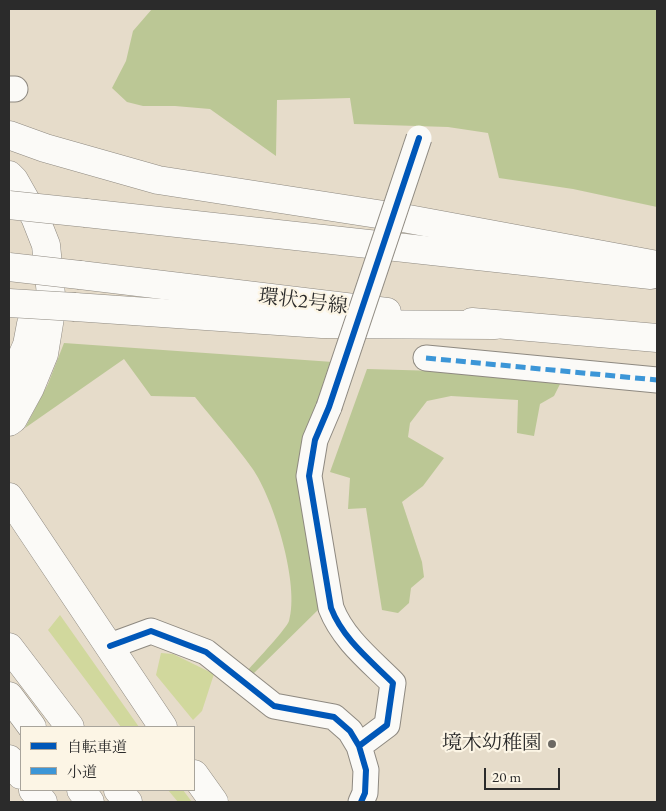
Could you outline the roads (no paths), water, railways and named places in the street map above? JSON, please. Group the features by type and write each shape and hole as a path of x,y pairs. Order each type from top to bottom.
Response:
{"main road":[{"path":"9,135 46,148 158,180 404,218 657,265"},
{"path":"9,175 14,180 35,217 46,245 52,305 44,354 30,388 13,419 9,422"},
{"path":"9,205 657,276"},
{"path":"9,205 30,245 37,295 27,345 9,386"},
{"name":"環状2号線","path":"9,267 495,325 657,338"},
{"path":"9,303 322,324 495,325"},
{"path":"9,497 162,726"},
{"path":"9,647 69,726"},
{"path":"9,696 31,726"},
{"path":"9,759 20,774"},
{"path":"195,775 214,802"},
{"path":"34,791 43,802"},
{"path":"81,791 90,802"},
{"path":"119,791 128,802"}],"street":[{"path":"359,746 387,725 393,683 347,637 337,622 331,608 309,476 315,440 329,407 419,138"},
{"path":"426,358 657,380"},
{"path":"110,646 151,631 206,652 274,706 334,718 350,731 359,746 366,770 365,793 361,802"}],"place":[{"name":"境木幼稚園","path":"552,744"}]}
